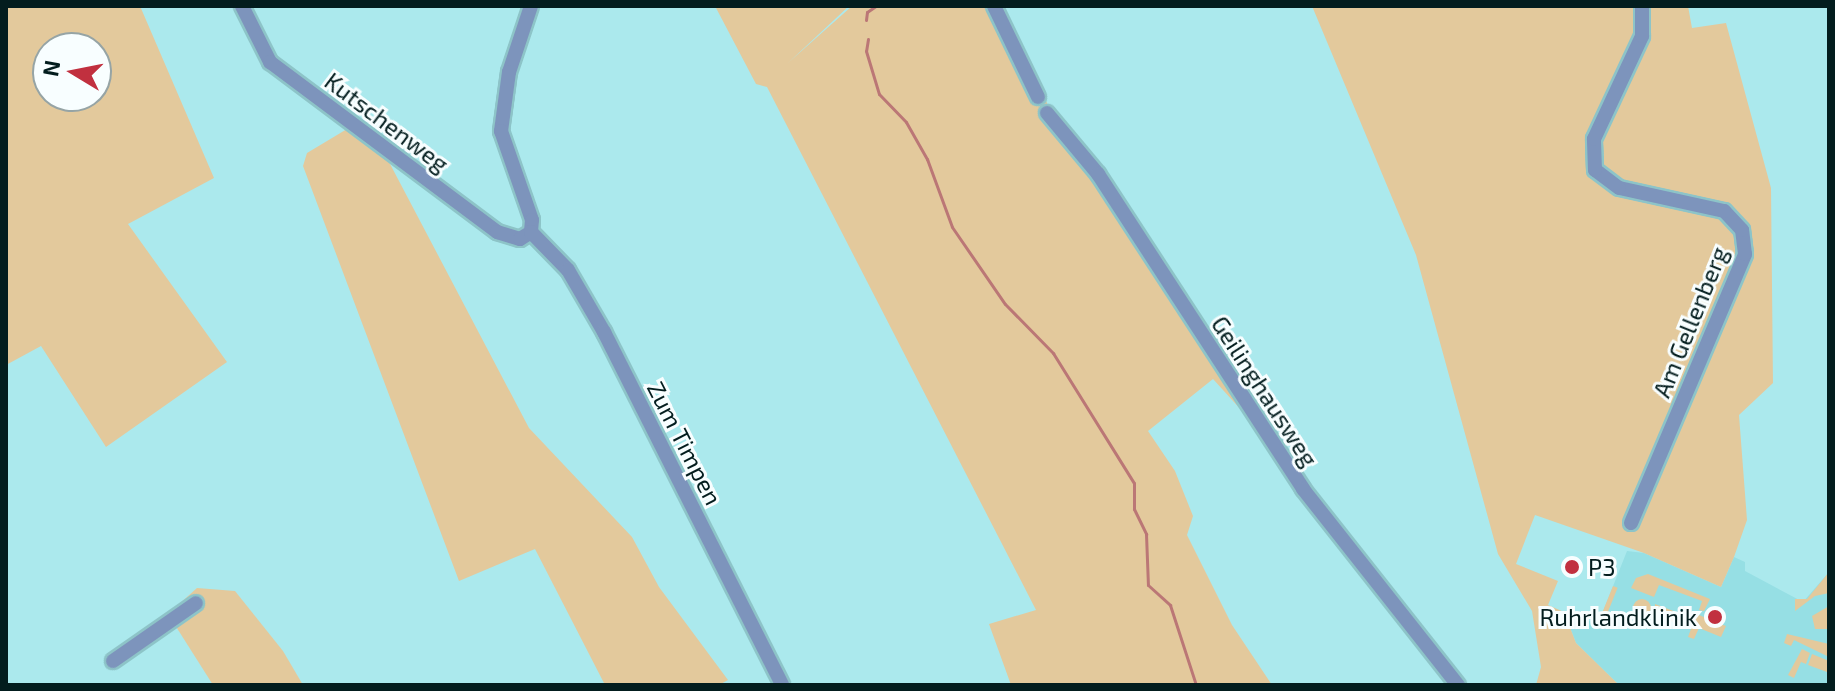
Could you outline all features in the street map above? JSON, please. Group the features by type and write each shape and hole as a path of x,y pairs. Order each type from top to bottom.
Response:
{"street":[{"name":"Kutschenweg","path":"242,6 270,62 497,232 520,239 531,232"},
{"path":"531,6 509,72 501,131 532,220 531,232"},
{"path":"994,6 1038,97"},
{"name":"Am Gellenberg","path":"1631,523 1745,254 1742,230 1724,211 1619,188 1595,170 1591,148 1598,125 1642,36 1642,6"},
{"name":"Geilinghausweg","path":"1047,113 1098,174 1303,489 1458,685"},
{"name":"Zum Timpen","path":"531,232 560,259 604,332 782,685"},
{"path":"113,661 196,603"}],"shaded area":[{"path":"6,6 140,6 214,178 128,224 227,362 106,447 41,346 6,365"},
{"path":"715,6 849,6 788,63 852,6 1001,6 1057,124 1257,415 1243,412 1213,379 1148,431 1175,471 1193,516 1187,535 1232,625 1272,685 1011,685 989,624 1036,610 767,87 756,84"},
{"path":"1312,6 1688,6 1692,28 1726,23 1771,188 1773,383 1739,415 1747,520 1734,557 1721,587 1644,553 1535,515 1516,564 1558,581 1548,605 1564,612 1576,643 1619,685 1536,685 1541,667 1532,611 1498,554 1416,255"},
{"path":"347,129 389,162 529,428 632,537 659,587 728,680 719,685 605,685 535,549 459,581 303,166 307,153"},
{"name":"Ruhrlandklinik","path":"1627,551 1644,553 1721,587 1734,557 1745,562 1745,571 1803,602 1829,572 1829,685 1619,685 1576,643 1564,612 1598,624"},
{"path":"1829,572 1829,593 1815,596 1795,611 1795,599 1807,599"},
{"path":"1648,574 1710,599 1704,611 1699,610 1702,601 1659,585 1654,597 1631,588 1636,578"},
{"path":"1613,586 1618,588 1602,627 1597,625"},
{"path":"197,588 235,591 283,651 303,685 213,685 168,614"},
{"path":"1638,599 1646,599 1651,608 1649,615 1638,617 1633,612 1633,604"},
{"path":"1655,604 1676,612 1676,622 1654,620"},
{"path":"1829,606 1829,629 1815,629 1812,616"},
{"path":"1699,615 1726,626 1721,637 1699,628 1694,639 1688,637 1691,629 1679,624 1681,620"},
{"path":"1787,634 1829,644 1829,657 1794,640 1791,646 1784,643"},
{"path":"1802,649 1810,653 1806,664 1801,662 1794,678 1788,675"},
{"path":"1812,654 1829,661 1829,685 1827,672 1808,665"}],"waterway":[{"path":"866,20 867,12 876,6"},
{"path":"868,39 866,51 879,94 906,122 927,159 952,227 1005,304 1053,353 1134,483 1134,509 1146,534 1148,585 1170,605 1196,685"}],"place":[{"name":"P3","path":"1572,567"},
{"name":"Ruhrlandklinik","path":"1715,617"}]}
